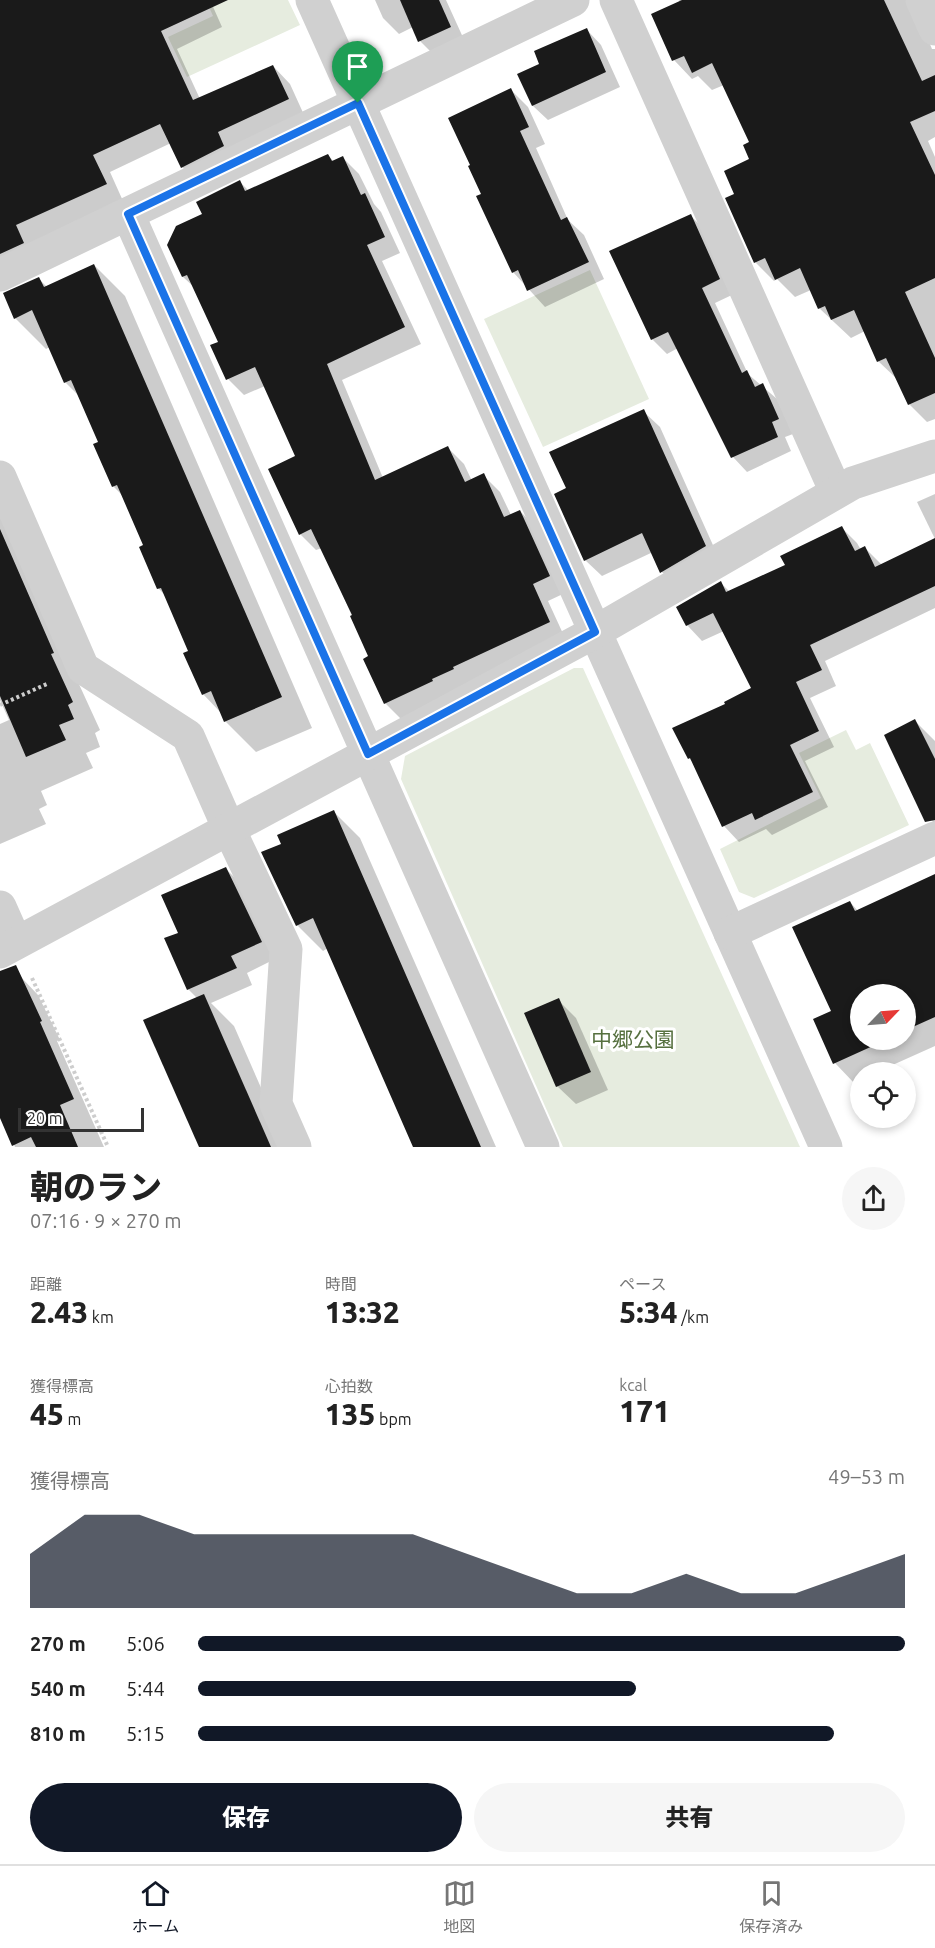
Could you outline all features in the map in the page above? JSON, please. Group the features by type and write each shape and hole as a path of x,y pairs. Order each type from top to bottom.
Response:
{"street":[{"path":"312,0 826,1147"},
{"path":"0,275 573,0"},
{"path":"616,0 836,492"},
{"path":"922,0 935,29"},
{"path":"128,214 543,1147"},
{"path":"0,907 8,948 595,632 836,492 853,483 935,456"},
{"path":"0,477 83,668 188,736 286,949 276,1104 295,1147"},
{"path":"730,933 935,838"}],"path":[{"path":"0,705 83,668"},
{"path":"8,948 108,1147"}],"green space":[{"path":"206,0 288,0 300,25 187,77 168,37 213,16"},
{"path":"590,270 649,399 543,447 484,319"},
{"name":"中郷公園","path":"574,668 583,668 800,1147 563,1147 401,779 405,756"},
{"path":"846,730 856,750 870,743 909,825 754,898 739,892 720,849 821,798 799,753"}],"building":[{"path":"0,0 228,0 161,31 193,100 273,65 289,99 218,132 224,146 181,168 160,124 93,155 107,184 16,225 24,243 0,254"},
{"path":"400,0 439,0 451,27 418,42"},
{"path":"682,0 884,0 922,81 935,75 935,111 910,122 935,175 935,278 905,292 935,358 935,393 908,405 886,358 877,362 854,310 831,320 825,306 818,309 800,268 775,280 765,258 754,263 725,198 734,194 724,171 749,159 743,145 749,142 712,63 692,73 684,56 672,61 651,14"},
{"path":"587,28 606,72 532,106 517,74 539,64 534,51"},
{"path":"511,88 529,127 520,131 561,220 567,217 589,262 527,291 518,270 512,273 476,196 481,194 448,118"},
{"path":"328,154 332,161 343,156 361,195 365,193 385,237 367,245 405,327 327,364 375,480 448,446 465,482 484,473 504,517 520,510 550,576 533,584 550,622 453,667 454,669 432,679 433,681 384,704 363,659 368,656 350,616 352,615 311,529 299,535 268,469 295,456 255,367 226,380 210,345 218,342 187,275 182,277 167,245 176,226 202,214 196,202 240,180 245,191"},
{"path":"691,214 720,279 702,288 742,373 747,370 755,387 763,383 779,419 772,422 778,437 731,458 668,332 651,340 609,251"},
{"path":"94,264 282,697 224,722 211,691 202,695 183,653 188,651 161,588 157,589 139,547 143,545 117,485 112,487 93,444 98,442 71,380 64,383 32,310 14,319 3,293 39,277 44,287"},
{"path":"644,409 706,546 660,573 642,533 584,561 554,494 566,488 549,452"},
{"path":"842,526 855,551 865,546 875,567 935,538 935,586 810,645 822,670 796,682 819,731 790,745 813,792 755,820 752,813 722,827 690,758 688,759 672,728 725,704 724,702 751,688 713,613 686,626 676,607 721,581 726,592 785,565 780,556"},
{"path":"0,529 73,702 68,705 74,719 59,725 66,740 26,757 0,696"},
{"path":"915,719 935,759 935,820 925,822 884,735"},
{"path":"334,810 481,1147 413,1147 313,918 296,926 261,852 281,844 277,835"},
{"path":"226,867 262,942 231,956 237,968 187,990 164,938 178,933 161,895"},
{"path":"935,874 935,1017 916,1026 916,984 850,984 850,1050 864,1050 833,1064 813,1019 831,1011 792,927 850,901 855,911"},
{"path":"16,965 74,1099 60,1105 78,1147 36,1147 31,1137 12,1146 0,1118 0,971"},
{"path":"204,994 271,1147 199,1147 143,1020"},
{"path":"559,998 591,1072 556,1087 524,1013"}],"route":[{"path":"358,103 595,632 368,754 128,214 358,103"}]}
